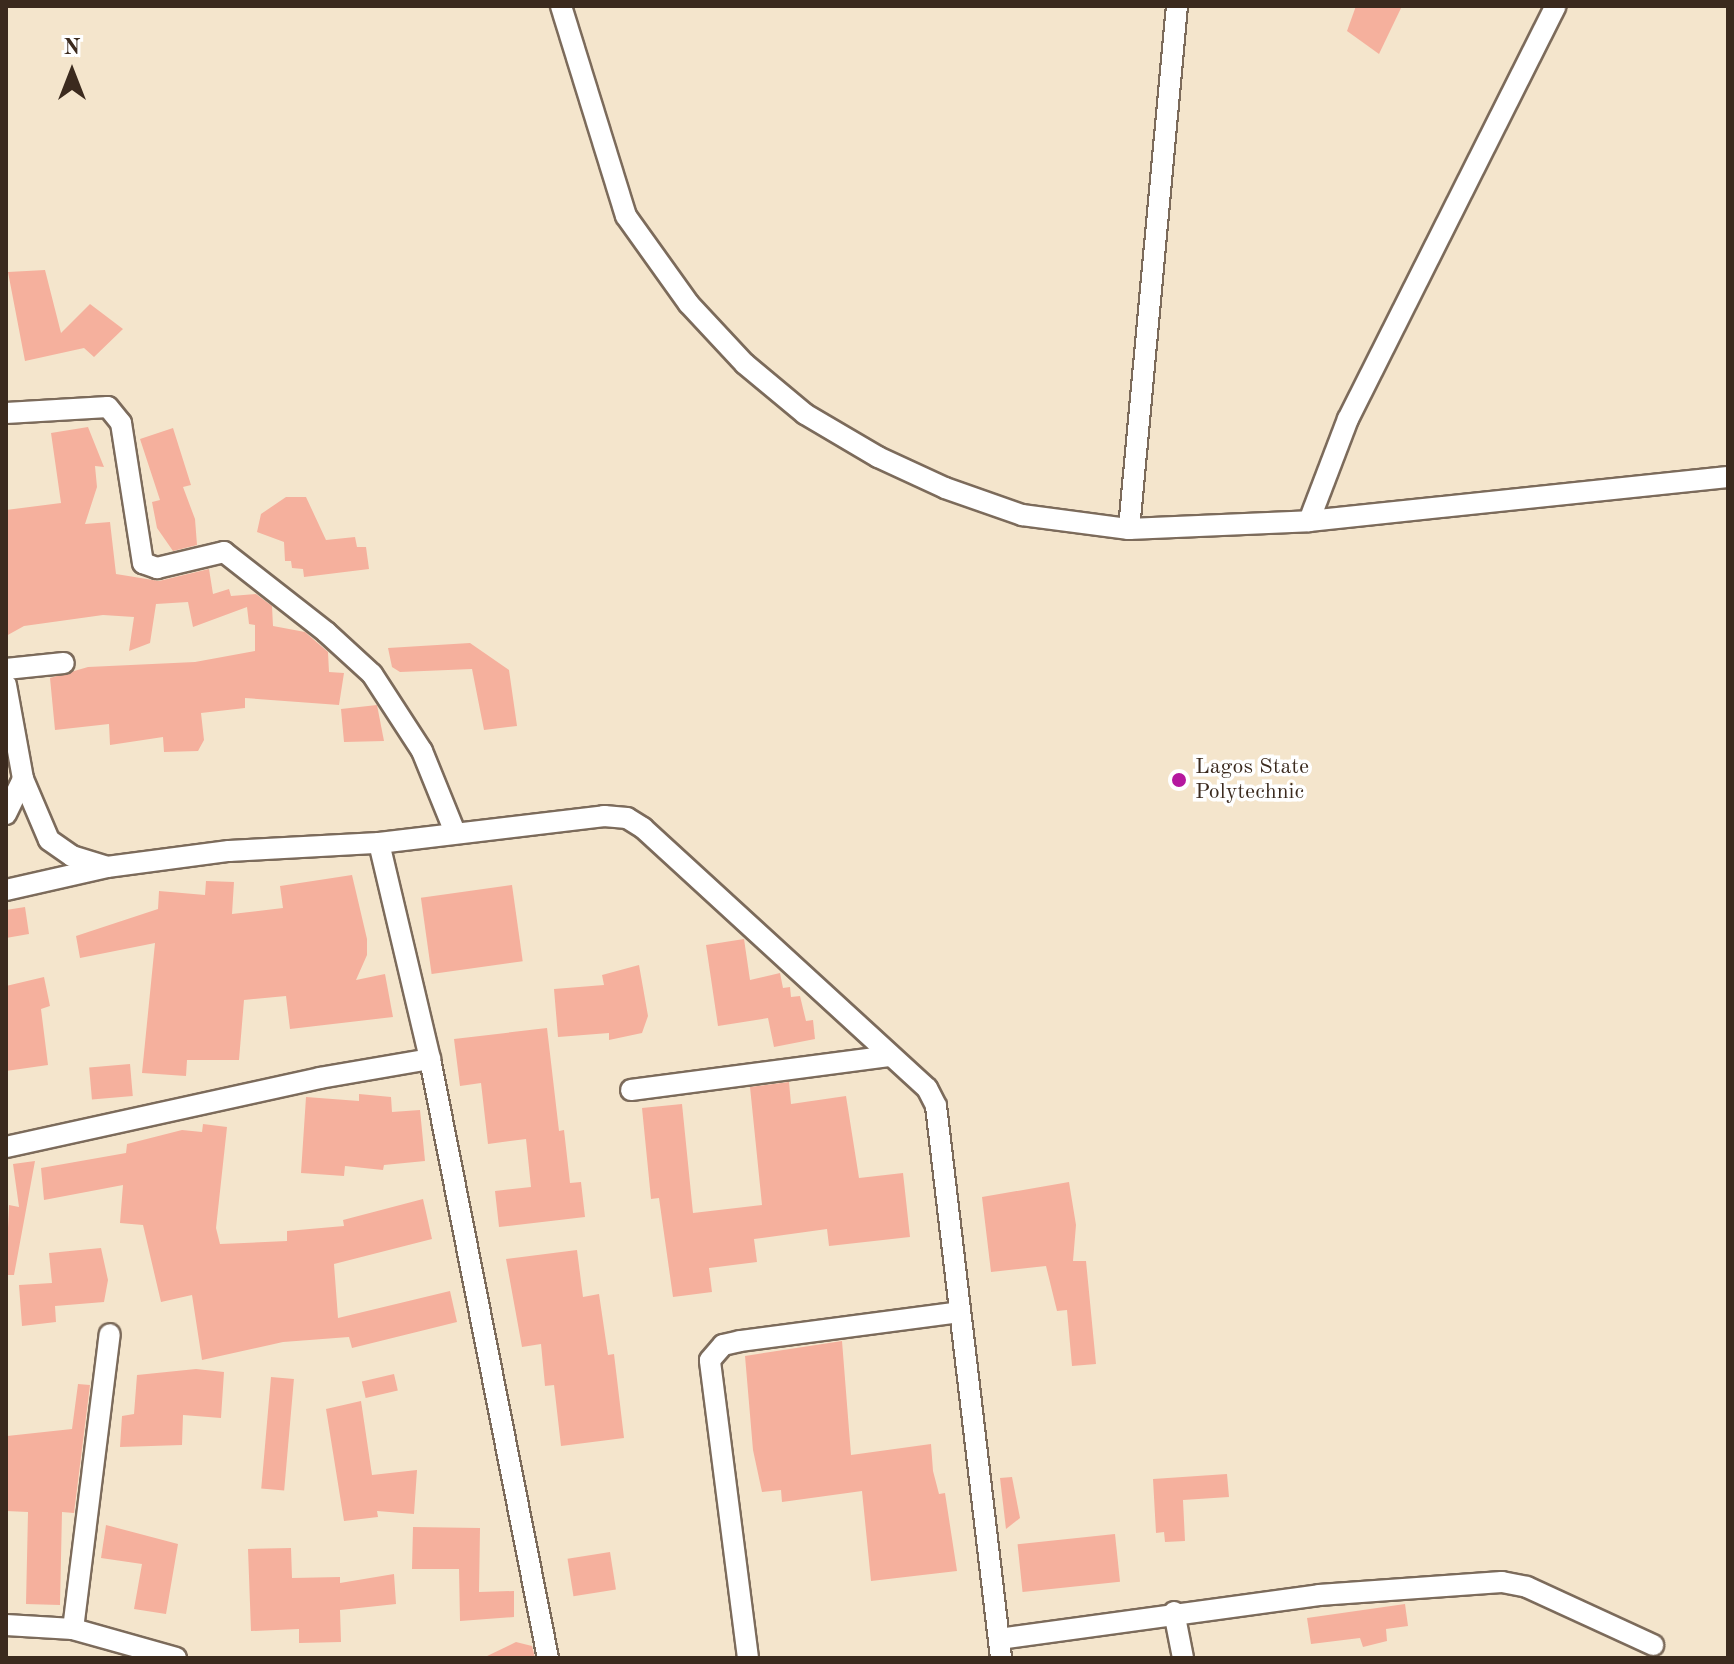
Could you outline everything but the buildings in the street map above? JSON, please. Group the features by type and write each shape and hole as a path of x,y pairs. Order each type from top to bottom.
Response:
{"street":[{"path":"561,6 626,216 689,304 745,364 805,414 878,457 945,488 1022,515 1129,529 1309,521 1728,477"},
{"path":"1129,529 1177,6"},
{"path":"1309,521 1348,419 1556,6"},
{"path":"6,413 108,407 121,423 143,563 157,568 224,552 326,632 372,674 422,751 454,830"},
{"path":"6,669 64,663"},
{"path":"6,685 23,779 49,840 72,856 107,867"},
{"path":"6,814 23,779"},
{"path":"6,890 107,867 229,851 379,843 454,830 604,816 627,818 927,1088 936,1106 1000,1648 1174,1612 1419,1585 1516,1583 1653,1645"},
{"path":"379,843 430,1059 548,1658"},
{"path":"631,1090 889,1056"},
{"path":"6,1147 320,1078 430,1059"},
{"path":"748,1658 710,1360 723,1345 740,1341 959,1312"},
{"path":"73,1629 110,1334"},
{"path":"1174,1612 1183,1658"},
{"path":"6,1625 73,1629 176,1658"}],"place":[{"name":"Lagos State Polytechnic","path":"1179,780"}]}
